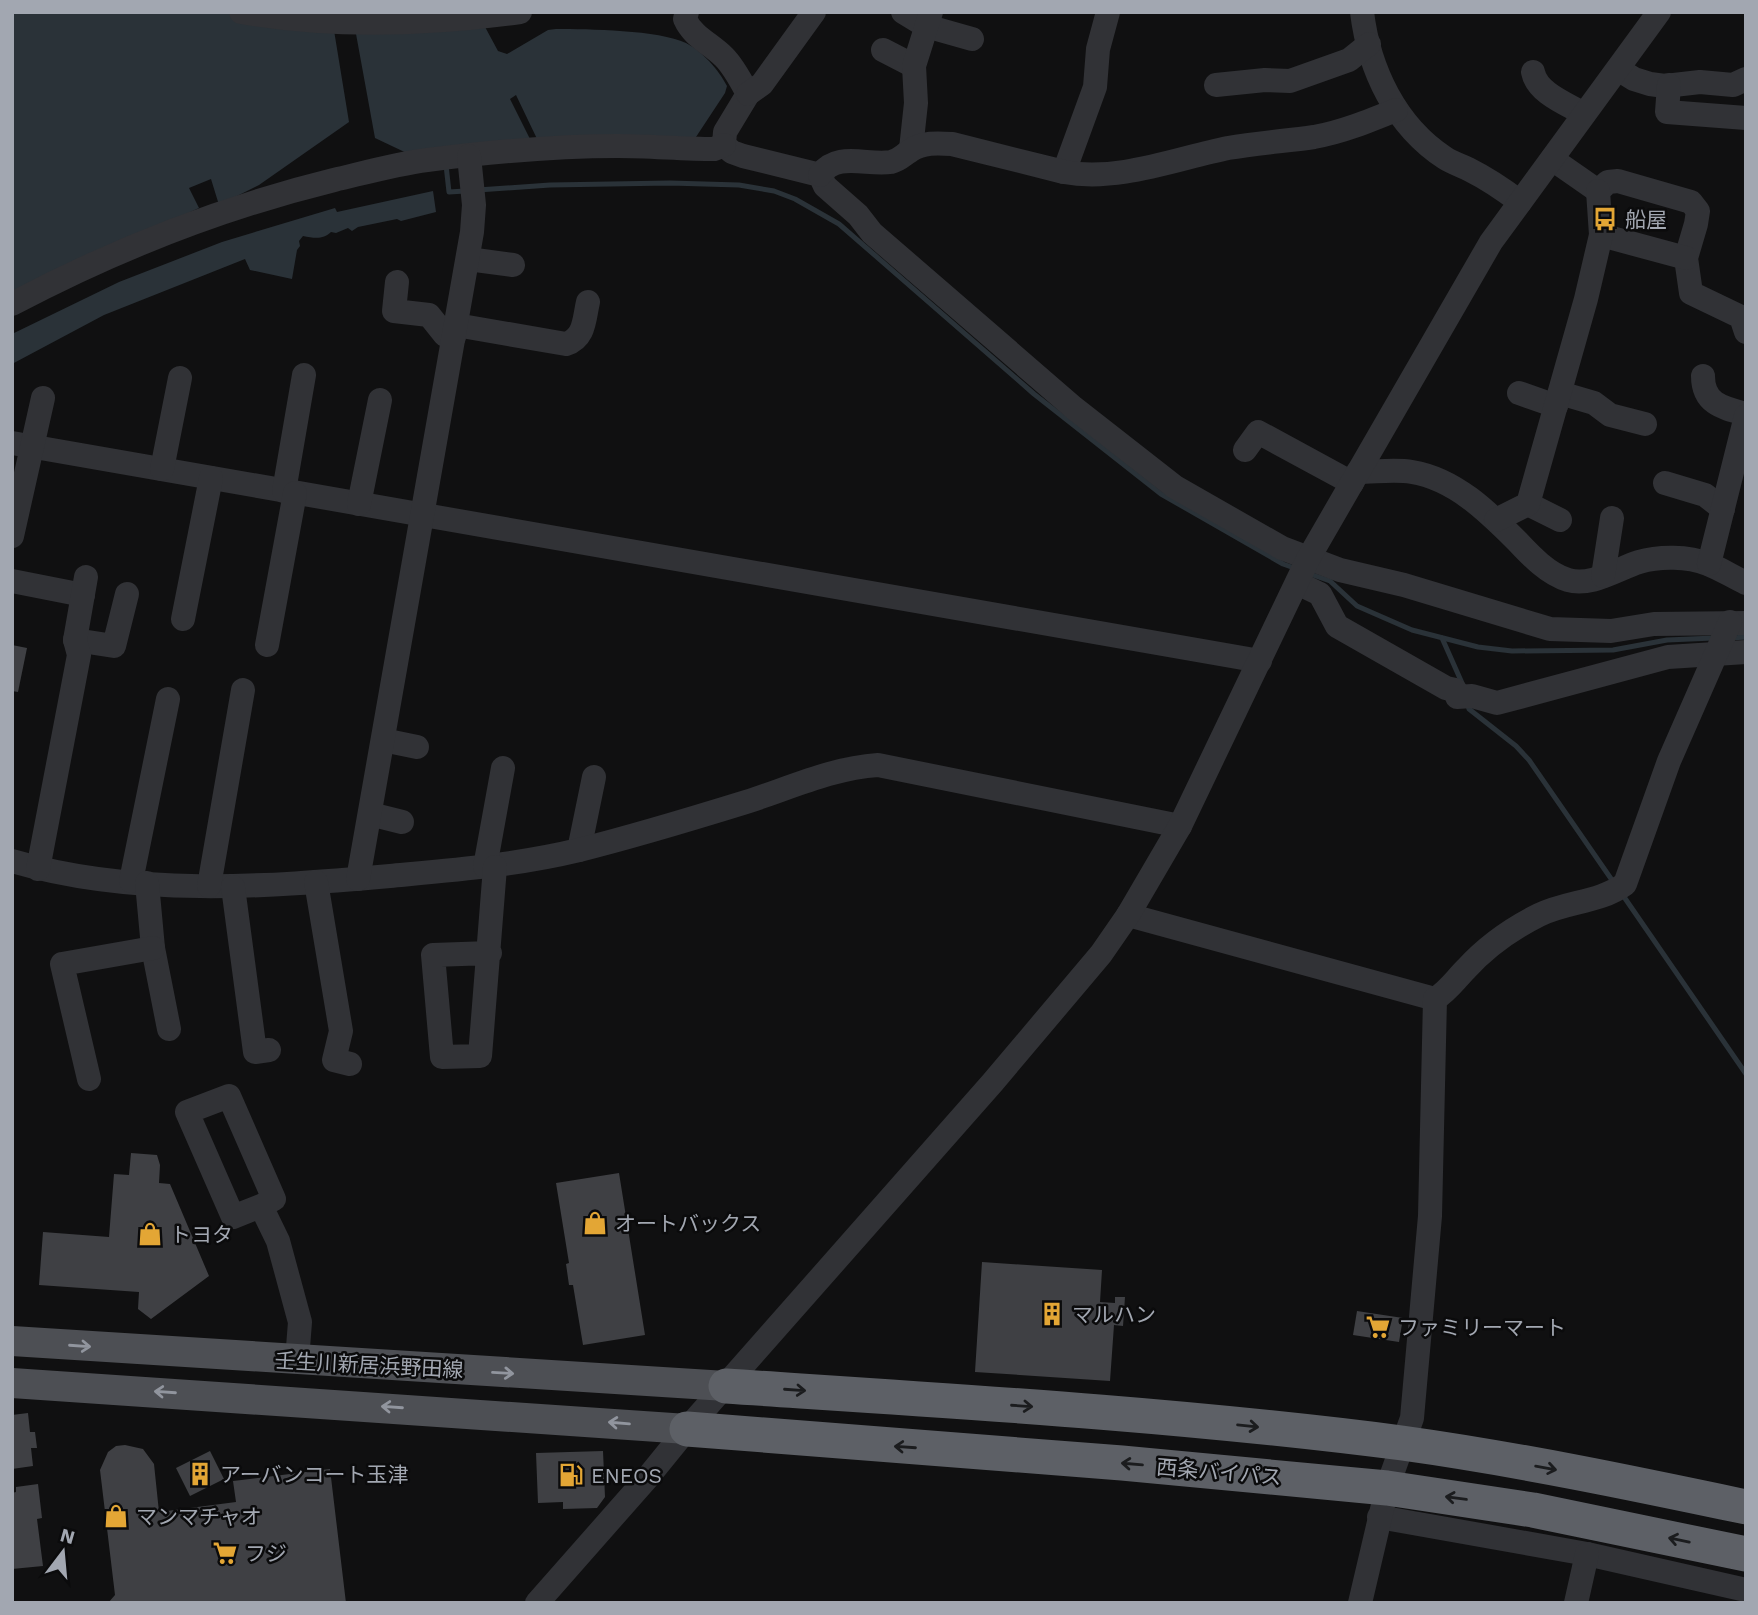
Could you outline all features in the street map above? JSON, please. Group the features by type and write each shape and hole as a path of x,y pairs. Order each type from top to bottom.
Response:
{"highway":[{"path":"726,1386 1125,1413 1403,1443 1619,1480 1746,1507"},
{"name":"西条バイパス","path":"687,1429 1122,1463 1383,1502 1533,1510 1746,1554"}],"main road":[{"name":"壬生川新居浜野田線","path":"12,1341 726,1386"},
{"name":"壬生川新居浜野田線","path":"12,1383 687,1429"}],"street":[{"path":"242,12 343,23 464,20 520,12"},
{"path":"687,12 685,19 690,31 724,57 748,94"},
{"path":"814,12 762,84 748,94 724,132 724,145 743,156 820,174"},
{"path":"903,12 928,19 972,39"},
{"path":"1064,172 1095,87 1098,48 1108,12"},
{"path":"1362,12 1382,86 1396,110 1415,132 1447,160 1470,170 1520,202"},
{"path":"537,1603 993,1082 1101,954 1128,915 1180,825 1303,571 1491,242 1659,12"},
{"path":"911,149 916,103 914,66 928,19"},
{"path":"1216,85 1265,80 1290,81 1349,60 1369,44"},
{"path":"883,50 914,66"},
{"path":"1618,68 1642,82 1669,85 1700,82 1733,85 1746,79"},
{"path":"1533,72 1540,87 1584,114"},
{"path":"1669,85 1667,112 1746,118"},
{"path":"820,174 834,162 890,162 899,160 911,149 923,145 952,144 1064,172 1098,174 1148,167 1230,148 1317,136 1359,125 1396,110"},
{"path":"12,304 64,276 216,213 270,196 368,172 425,160 470,167 576,148 617,146 714,149 724,145"},
{"path":"1552,159 1598,191"},
{"path":"358,879 468,259 474,205 470,167"},
{"path":"820,174 825,186 858,215 872,233 1074,408 1175,487 1272,542 1303,571 1320,594 1337,626 1446,688 1455,690 1457,696 1472,696 1497,703 1668,657 1729,634"},
{"path":"1598,191 1608,182 1618,181 1692,202 1698,211 1686,258 1691,293 1741,317 1746,332"},
{"path":"1496,520 1528,504 1601,235 1598,191"},
{"path":"1601,235 1686,258"},
{"path":"468,259 513,265"},
{"path":"397,282 394,311 429,315 445,335 455,331 566,344 576,341 582,333 588,302"},
{"path":"267,645 303,375"},
{"path":"1703,376 1703,390 1709,399 1723,408 1746,415 1709,564"},
{"path":"162,469 180,378"},
{"path":"1519,393 1594,403 1610,415 1644,424"},
{"path":"12,536 22,444 43,398"},
{"path":"359,504 380,400"},
{"path":"1245,450 1258,432 1276,428 1355,478 1408,471 1441,481 1465,495 1496,520 1540,563 1569,580 1582,582 1654,559 1681,559 1709,564 1746,583"},
{"path":"22,444 1260,661"},
{"path":"183,619 211,478"},
{"path":"1665,483 1705,495 1723,509"},
{"path":"1528,504 1560,520"},
{"path":"1603,576 1612,518"},
{"path":"1303,571 1340,570 1404,585 1550,629 1611,631 1654,624 1729,634 1746,652"},
{"path":"12,581 84,586 75,640 79,655 38,869"},
{"path":"75,640 114,646 127,594"},
{"path":"1128,915 1435,999 1446,992 1489,947 1516,928 1541,914 1611,894 1625,884 1669,761 1729,634"},
{"path":"243,690 221,886 255,1052 270,1050"},
{"path":"168,698 139,882 168,1029"},
{"path":"383,740 417,747"},
{"path":"12,862 75,876 221,886 316,882 490,867 579,850 745,802 832,772 878,765 1180,825"},
{"path":"489,953 490,867 502,768"},
{"path":"579,850 594,777"},
{"path":"370,814 402,822"},
{"path":"316,882 341,1031 334,1059 350,1064"},
{"path":"89,1079 62,964 153,948"},
{"path":"1360,1603 1383,1502 1412,1418 1430,1216 1435,999"},
{"path":"229,1096 274,1199 261,1206 233,1217 187,1112 229,1096"},
{"path":"261,1206 278,1241 300,1322 297,1360"},
{"path":"1383,1502 1587,1554 1746,1590"},
{"path":"1576,1603 1587,1554"}],"shaded area":[{"path":"12,12 331,12 349,122 259,185 219,205 211,179 189,188 199,208 12,295"},
{"path":"352,12 477,12 498,51 507,54 548,30 556,29 659,35 686,43 698,51 715,67 727,86 694,140 539,143 516,95 510,99 532,143 413,156 375,138"},
{"path":"433,191 436,212 401,221 397,219 358,227 352,231 348,228 322,237 303,236 299,241 292,279 250,270 245,259 104,315 12,364 12,334 119,282 222,242 335,208 337,212"}],"building":[{"path":"12,645 27,648 18,692 12,691"},
{"name":"トヨタ","path":"131,1153 157,1155 160,1165 159,1183 170,1184 209,1276 151,1319 138,1309 139,1292 39,1285 43,1232 109,1237 114,1174 129,1175"},
{"name":"オートバックス","path":"619,1173 645,1335 583,1345 573,1285 569,1285 566,1264 569,1263 556,1183"},
{"name":"マルハン","path":"982,1262 1102,1270 1100,1302 1115,1303 1115,1297 1125,1297 1123,1326 1114,1325 1110,1381 975,1372"},
{"name":"ファミリーマート","path":"1357,1311 1403,1318 1399,1342 1353,1335"},
{"path":"28,1413 30,1432 35,1432 37,1448 31,1448 33,1466 12,1469 12,1415"},
{"name":"フジ","path":"116,1446 143,1449 154,1464 159,1512 236,1502 233,1481 330,1469 346,1603 108,1603 115,1595 100,1470 108,1452"},
{"name":"アーバンコート玉津","path":"210,1451 224,1479 190,1496 176,1468"},
{"name":"ENEOS","path":"603,1451 605,1497 597,1508 563,1509 563,1502 538,1503 536,1453"},
{"path":"38,1484 42,1518 37,1519 43,1566 12,1569 12,1493 16,1492 16,1487"}],"waterway":[{"path":"446,165 449,192 465,191"},
{"path":"478,190 550,185 670,183 739,185 774,191 795,199 839,224 1034,394 1161,494 1283,564 1297,569"},
{"path":"1310,574 1330,581 1357,606 1412,630 1478,647 1512,651 1613,650 1667,640 1714,638"},
{"path":"1731,638 1746,637"},
{"path":"1442,638 1462,683"},
{"path":"1467,703 1469,709 1516,746 1529,760 1614,883"},
{"path":"1622,894 1746,1074"}],"place":[{"name":"船屋","path":"1605,219"},
{"name":"オートバックス","path":"595,1223"},
{"name":"トヨタ","path":"150,1234"},
{"name":"マルハン","path":"1052,1314"},
{"name":"ファミリーマート","path":"1378,1327"},
{"name":"アーバンコート玉津","path":"200,1474"},
{"name":"ENEOS","path":"571,1475"},
{"name":"マンマチャオ","path":"116,1516"},
{"name":"フジ","path":"225,1553"}]}
